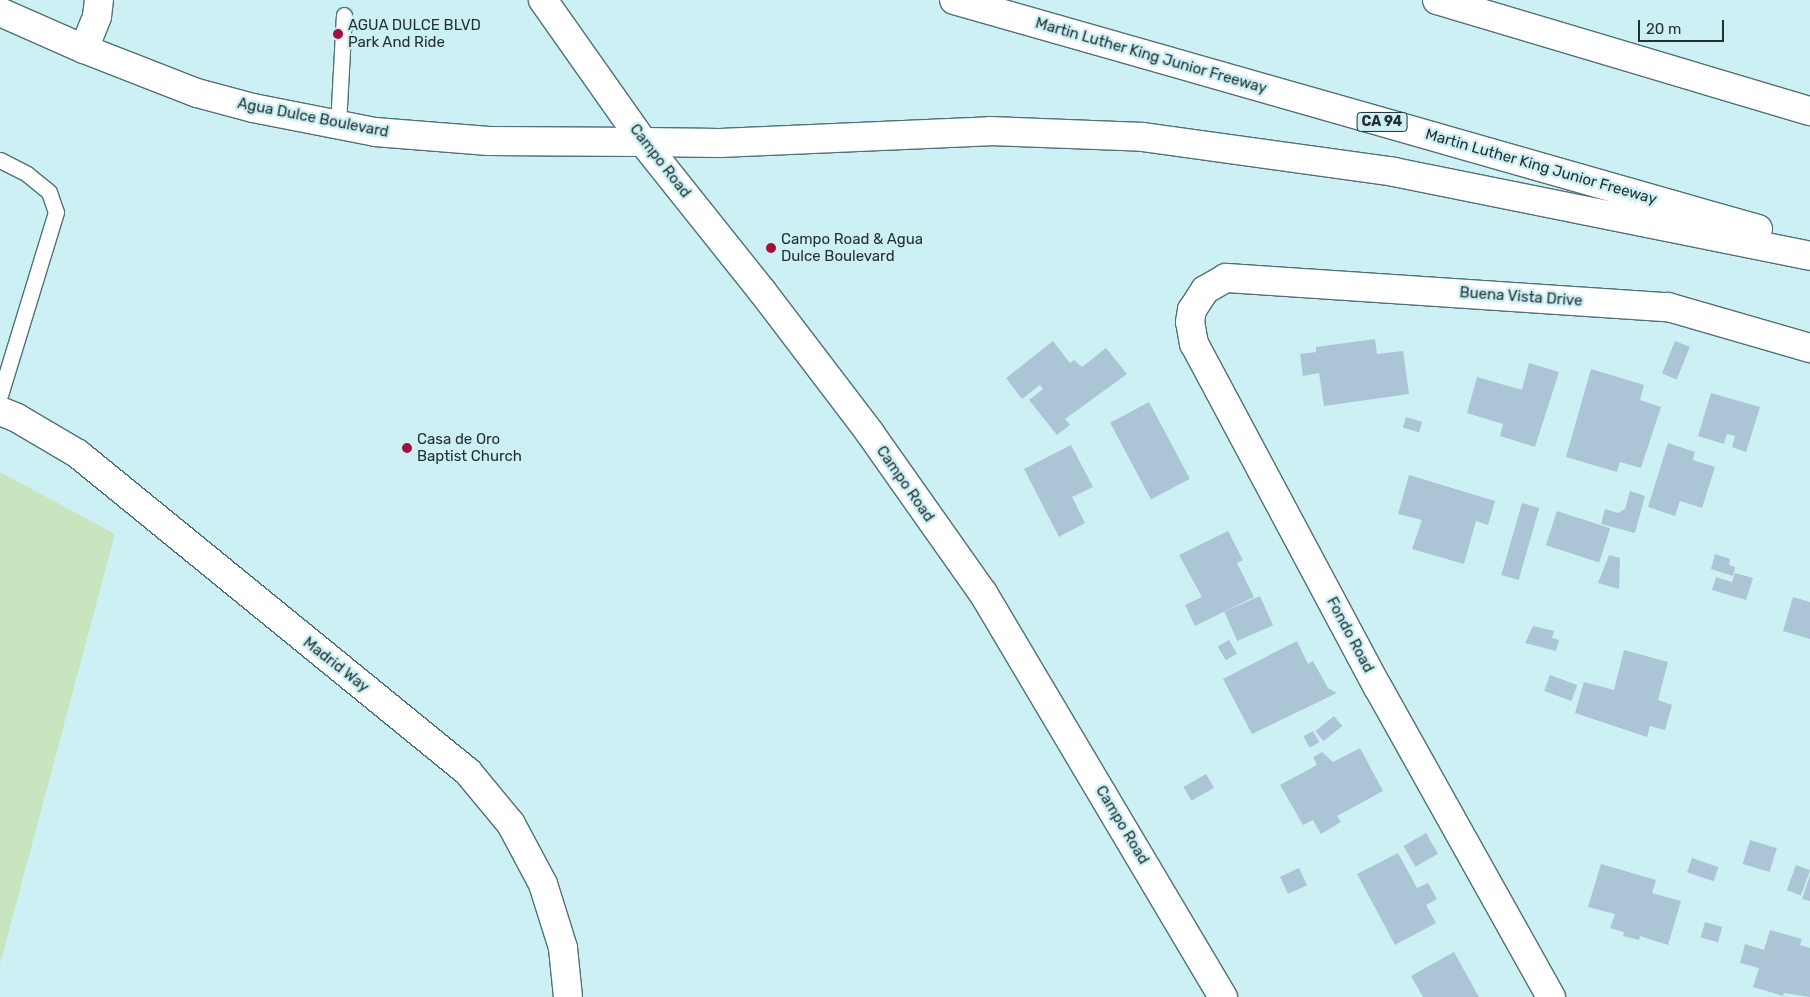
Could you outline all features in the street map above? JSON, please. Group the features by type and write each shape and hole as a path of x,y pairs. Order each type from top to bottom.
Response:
{"main road":[{"path":"84,49 97,16 99,0"},
{"name":"Campo Road","path":"543,0 643,142 858,418 983,594 1223,997"},
{"name":"Martin Luther King Junior Freeway","path":"954,0 1810,243"},
{"path":"1437,0 1810,111"},
{"name":"Agua Dulce Boulevard","path":"0,12 84,49 197,92 338,125 384,133 489,141 720,143 990,131 1143,137 1394,172 1810,256"},
{"name":"Buena Vista Drive","path":"1226,278 1668,307 1810,348"},
{"name":"Fondo Road","path":"1226,278 1205,290 1194,305 1190,322 1194,344 1378,688 1551,997"},
{"name":"Madrid Way","path":"0,411 17,418 78,454 468,772 511,824 543,884 562,948 568,997"}],"lane":[{"path":"338,125 344,15"},
{"path":"0,160 28,174 49,192 56,212 0,395"}],"green space":[{"path":"0,472 115,534 0,964"}],"building":[{"path":"1375,339 1377,354 1403,351 1409,394 1324,406 1319,373 1303,376 1300,354 1316,352 1316,347"},
{"path":"1053,341 1070,363 1074,360 1082,367 1106,348 1127,374 1065,419 1070,425 1057,435 1029,400 1043,389 1040,385 1022,399 1006,378"},
{"path":"1675,341 1690,347 1677,379 1662,373"},
{"path":"1529,363 1559,372 1535,447 1500,436 1503,424 1467,413 1477,377 1522,390"},
{"path":"1591,369 1644,385 1640,400 1661,407 1641,468 1620,462 1617,472 1566,457"},
{"path":"1711,393 1760,407 1746,452 1732,447 1735,436 1727,434 1724,444 1698,436"},
{"path":"1149,402 1190,479 1151,499 1110,423"},
{"path":"1406,417 1422,422 1419,432 1403,428"},
{"path":"1668,443 1695,452 1693,460 1715,467 1702,508 1680,501 1675,516 1648,507"},
{"path":"1071,445 1093,487 1072,497 1085,523 1059,537 1024,469"},
{"path":"1409,475 1495,501 1488,525 1476,521 1464,564 1412,549 1422,520 1398,514"},
{"path":"1630,491 1645,496 1635,533 1601,524 1605,509 1618,513 1625,509"},
{"path":"1522,503 1539,508 1519,580 1501,575"},
{"path":"1557,511 1610,528 1599,563 1546,545"},
{"path":"1228,531 1243,560 1237,563 1254,597 1195,626 1185,605 1202,597 1179,555"},
{"path":"1715,554 1730,559 1729,565 1735,567 1733,576 1711,569"},
{"path":"1609,555 1620,558 1619,589 1598,583"},
{"path":"1735,573 1753,578 1746,600 1712,590 1716,577 1732,582"},
{"path":"1260,596 1273,625 1237,641 1224,612"},
{"path":"1793,597 1810,602 1810,639 1783,631"},
{"path":"1533,626 1554,631 1552,638 1559,640 1556,651 1525,643"},
{"path":"1229,640 1237,654 1226,660 1218,646"},
{"path":"1297,641 1308,664 1313,661 1328,688 1337,693 1252,734 1223,679"},
{"path":"1624,650 1668,662 1658,700 1672,705 1665,730 1650,726 1647,737 1575,713 1584,682 1614,690"},
{"path":"1550,675 1577,685 1571,701 1544,691"},
{"path":"1334,716 1342,726 1324,741 1315,731"},
{"path":"1313,731 1319,742 1310,748 1303,736"},
{"path":"1360,748 1383,791 1337,816 1341,822 1321,834 1313,820 1303,825 1280,785 1317,765 1313,757 1322,752 1333,762"},
{"path":"1206,774 1214,788 1191,801 1183,787"},
{"path":"1426,833 1438,854 1415,867 1403,846"},
{"path":"1750,840 1777,848 1769,872 1743,864"},
{"path":"1398,853 1417,888 1428,883 1437,899 1426,905 1436,923 1395,945 1357,874"},
{"path":"1692,858 1718,867 1714,881 1687,872"},
{"path":"1601,864 1656,880 1652,893 1681,901 1668,945 1640,936 1639,940 1623,936 1624,932 1610,928 1615,914 1588,907"},
{"path":"1796,865 1810,870 1801,896 1787,890"},
{"path":"1299,868 1307,885 1288,894 1280,877"},
{"path":"1810,875 1810,901 1802,899"},
{"path":"1705,922 1722,927 1718,942 1701,937"},
{"path":"1770,930 1802,939 1800,945 1810,948 1810,997 1784,993 1783,996 1753,987 1759,968 1740,963 1745,944 1764,950"},
{"path":"1454,952 1479,997 1423,997 1411,976"}],"place":[{"name":"AGUA DULCE BLVD Park And Ride","path":"338,34"},
{"name":"Campo Road & Agua Dulce Boulevard","path":"771,248"},
{"name":"Casa de Oro Baptist Church","path":"407,448"}]}
